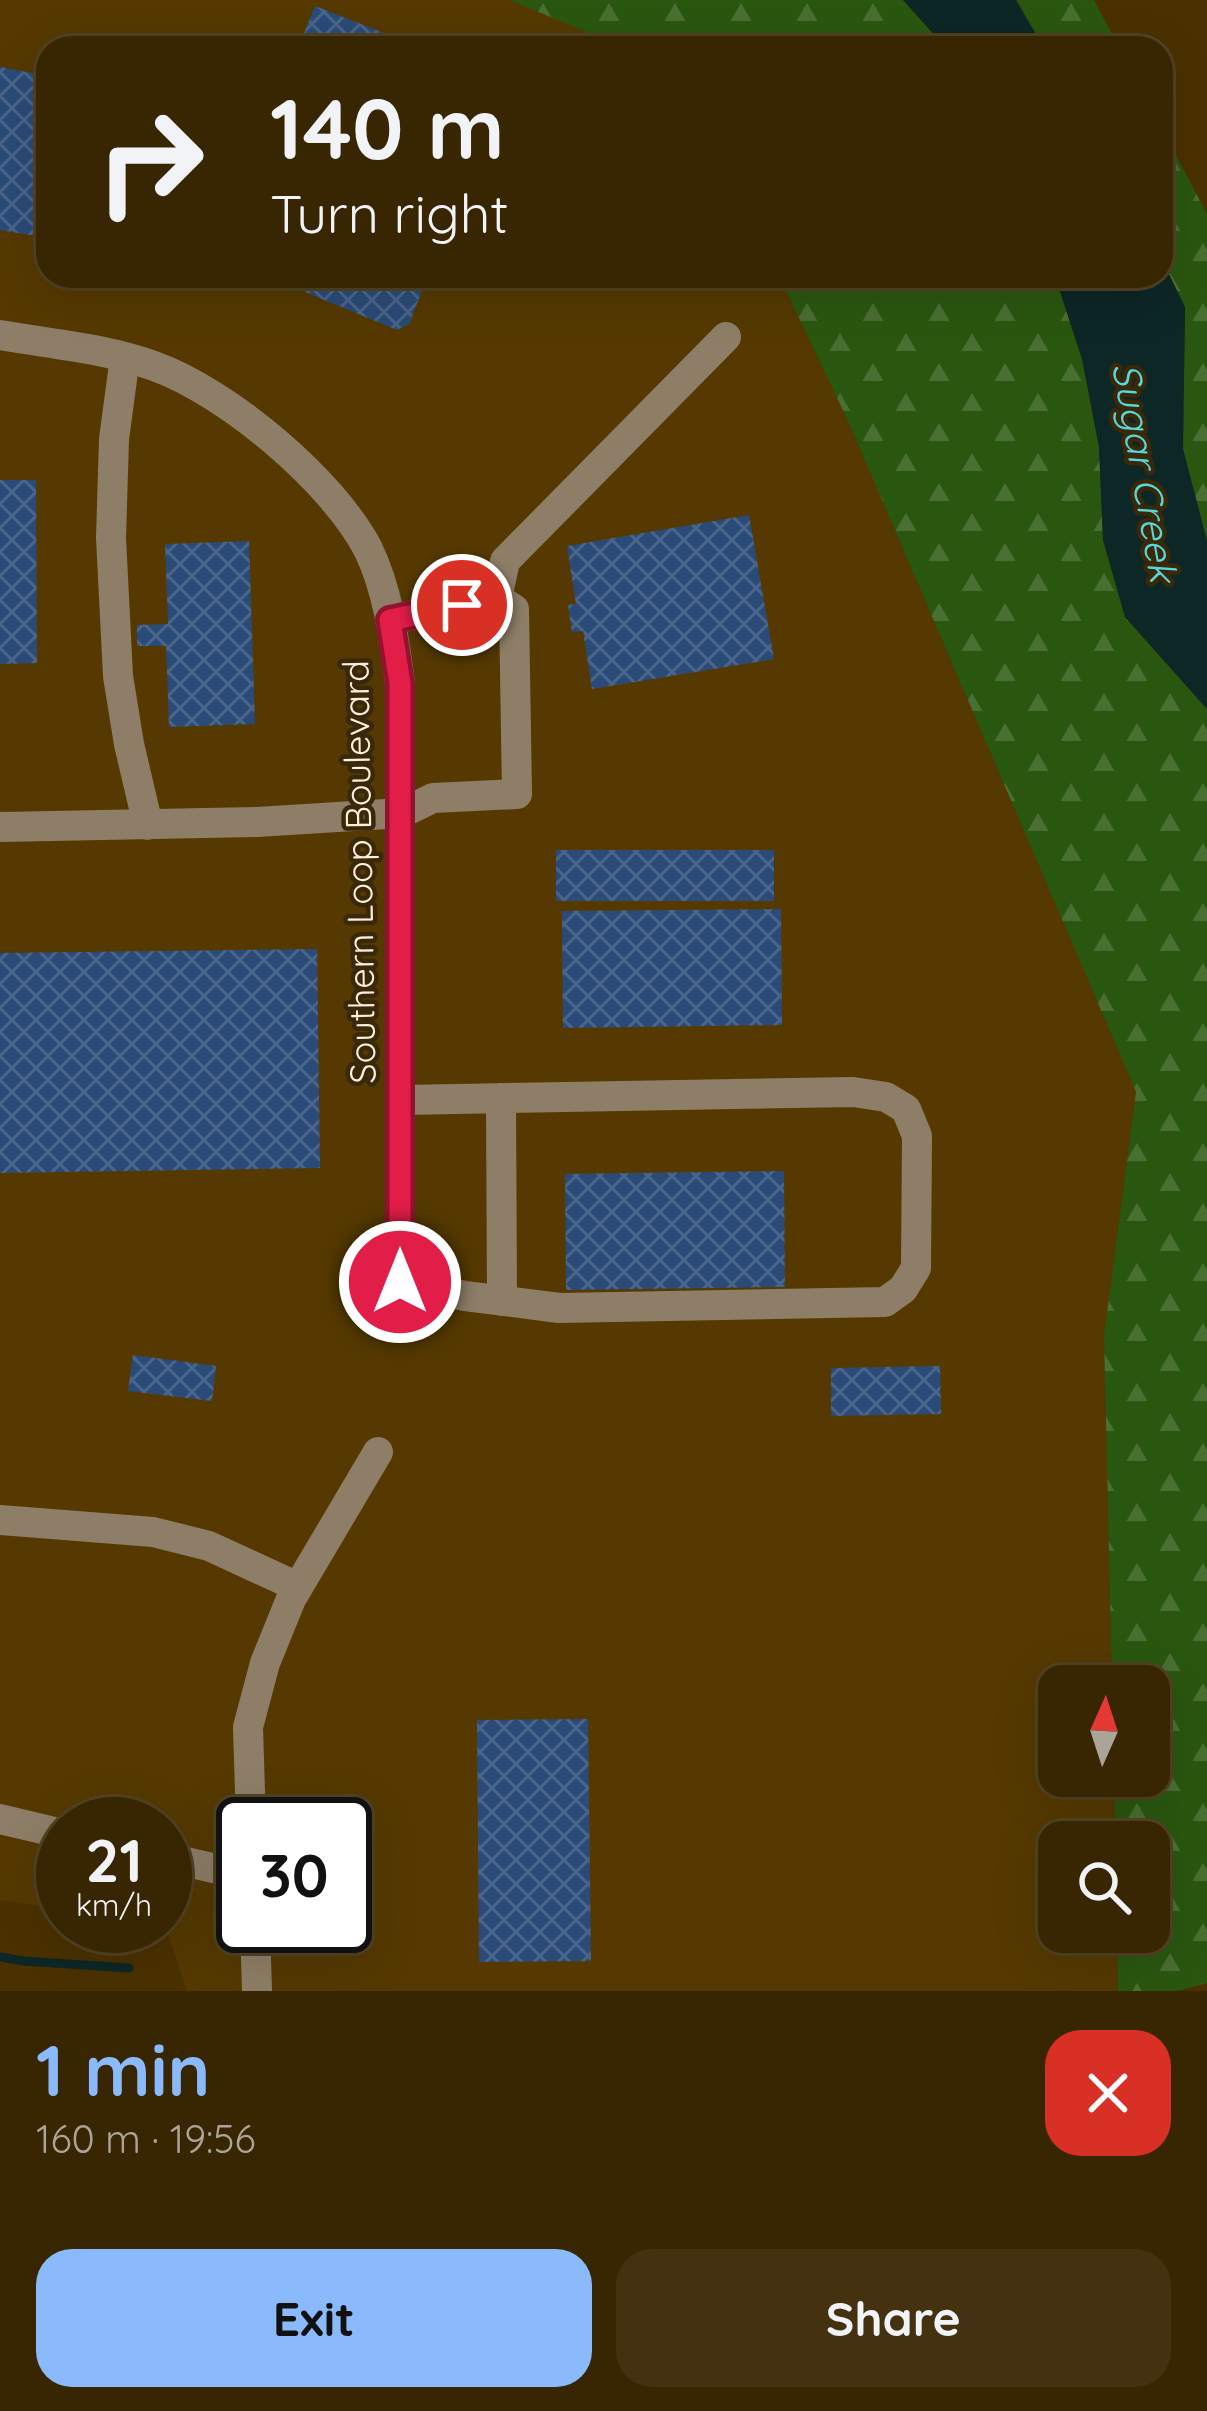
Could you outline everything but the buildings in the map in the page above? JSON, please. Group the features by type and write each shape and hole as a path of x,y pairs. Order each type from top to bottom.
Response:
{"street":[{"name":"Southern Loop Boulevard","path":"0,335 125,357 155,366 215,397 273,441 327,492 353,523 370,554 390,620 400,683 400,1282 502,1301"},
{"path":"497,598 505,561 726,337"},
{"path":"125,357 115,439 111,538 118,676 148,825"},
{"path":"0,827 257,822 402,812 433,798 518,794 514,608 497,598 390,620"},
{"path":"401,1100 853,1092 886,1097 906,1108 917,1136 916,1268 903,1289 885,1302 559,1308 502,1301 501,1099"},
{"path":"250,1797 248,1727 265,1663 298,1587 378,1452"},
{"path":"0,1520 154,1532 209,1546 298,1587"},
{"path":"0,1819 36,1828"},
{"path":"256,1953 257,1991"}],"shaded area":[{"path":"0,0 510,0 596,36 36,36 36,288 785,288 849,423 1136,1092 1104,1336 1112,1665 1038,1665 1038,1797 1114,1797 1115,1821 1038,1821 1038,1953 1117,1953 1118,1991 187,1991 174,1953 192,1953 192,1797 36,1797 36,1906 0,1900"}],"green space":[{"path":"510,0 903,0 935,36 596,36"},
{"path":"1016,0 1094,0 1113,36 1037,36"},
{"path":"1173,150 1207,214 1207,541 1183,449 1185,307 1173,282"},
{"path":"785,288 1059,288 1082,359 1099,447 1103,540 1125,617 1207,709 1207,1983 1178,1991 1118,1991 1117,1953 1170,1953 1170,1821 1115,1821 1114,1797 1170,1797 1170,1665 1112,1665 1104,1336 1136,1092 849,423"}],"water":[{"path":"903,0 1016,0 1037,36 935,36"},
{"name":"Sugar Creek","path":"1173,282 1185,307 1183,449 1207,541 1207,709 1125,617 1103,540 1099,447 1082,359 1059,288 1173,288"}],"waterway":[{"path":"0,1957 129,1968"}],"route":[{"path":"400,1282 402,812 400,683 390,620 462,605"}]}
